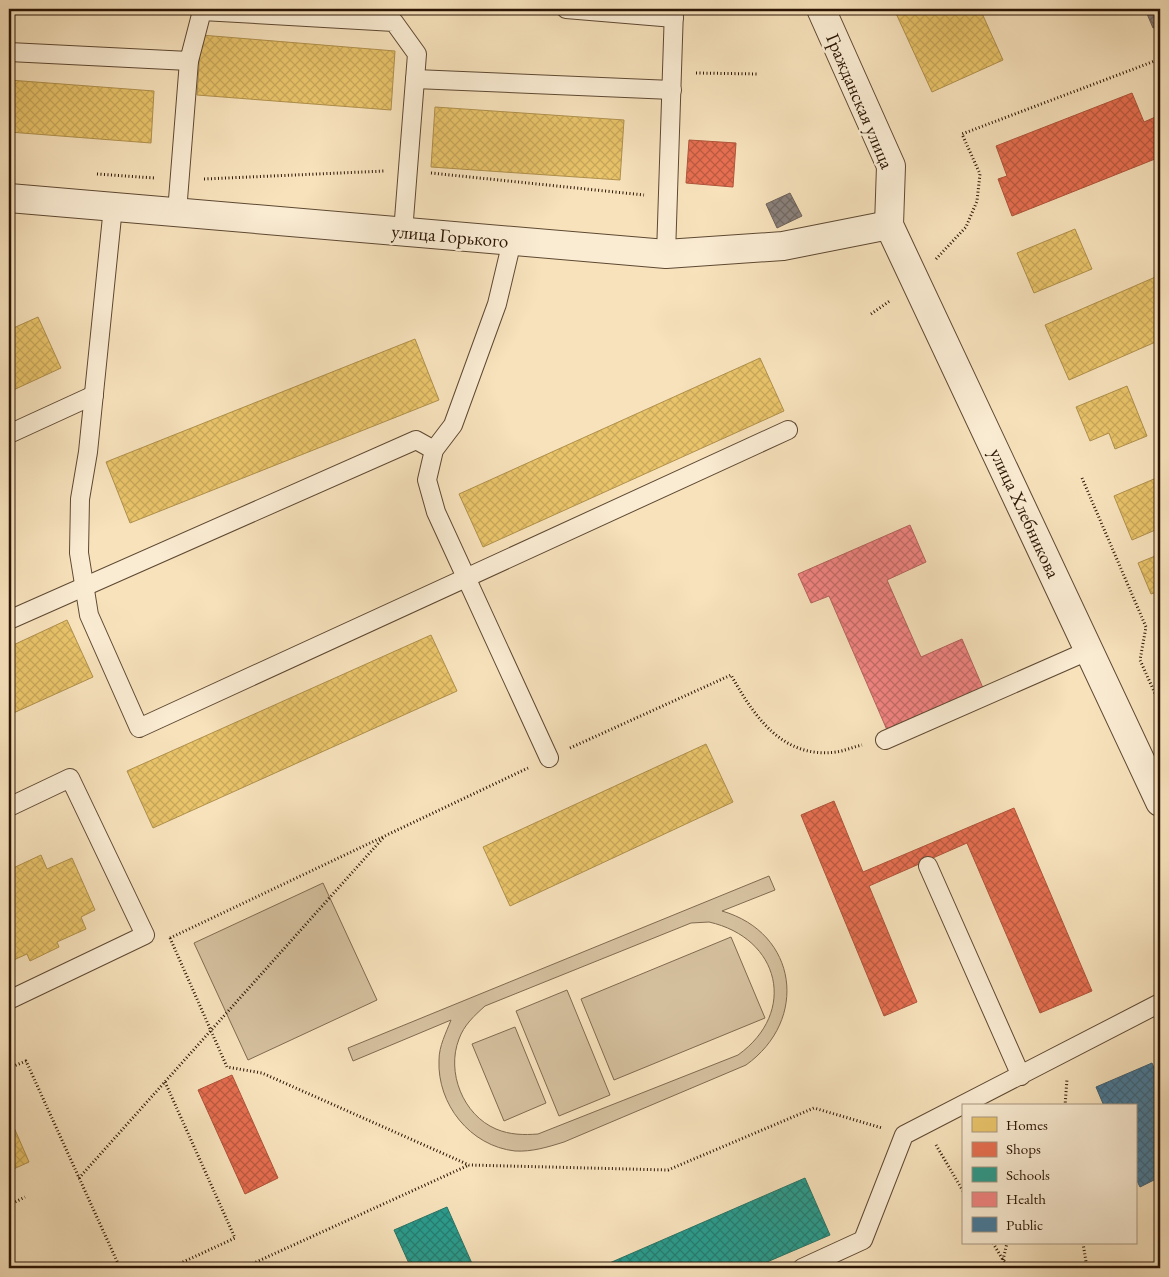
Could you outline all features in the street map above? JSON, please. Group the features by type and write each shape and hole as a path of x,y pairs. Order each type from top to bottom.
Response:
{"street":[{"name":"Гражданская улица","path":"821,9 891,166 889,225"},
{"name":"улица Горького","path":"9,198 666,254 783,246 889,225"},
{"name":"улица Хлебникова","path":"889,225 1160,802"}],"lane":[{"path":"566,9 674,13 666,254"},
{"path":"177,212 189,61 203,10 361,14 394,22 417,54 403,232"},
{"path":"9,52 189,61"},
{"path":"415,79 672,81"},
{"path":"113,207 88,452 80,499 78,553 89,615 139,728 788,430"},
{"path":"512,241 497,304 453,425 434,450 427,480 436,512 549,758"},
{"path":"9,434 94,395"},
{"path":"9,620 84,585 416,440 434,450"},
{"path":"885,740 1090,650"},
{"path":"9,807 70,778 145,935 9,1000"},
{"path":"928,866 1021,1076"},
{"path":"966,1104 1160,1003"},
{"path":"802,1268 863,1240 904,1135 962,1106"}],"path":[{"path":"872,314 916,282 966,227 977,201 980,174 962,134 1160,59"},
{"path":"672,81 758,74"},
{"path":"94,174 179,180 408,170 668,197"},
{"path":"1082,478 1146,626 1140,660 1157,698 1160,700"},
{"path":"145,935 170,938 549,758 731,676 749,708 770,732 803,750 835,752 885,740"},
{"path":"79,1178 385,836"},
{"path":"170,938 226,1067 262,1073 469,1164 668,1170 814,1108 904,1135"},
{"path":"9,1068 26,1061 120,1268"},
{"path":"165,1082 235,1238 170,1268"},
{"path":"924,1125 962,1189"},
{"path":"243,1268 469,1164"},
{"path":"9,1205 25,1198"},
{"path":"994,1244 1003,1260 1012,1268"},
{"path":"1003,1260 1007,1244"},
{"path":"1083,1244 1087,1268"}],"shaded area":[{"path":"769,876 775,890 722,911 747,922 767,938 780,958 786,979 786,1002 780,1025 766,1046 746,1065 564,1142 534,1150 515,1151 484,1141 459,1120 450,1107 440,1076 440,1050 451,1020 353,1061 348,1048","holes":["709,922 733,931 752,943 765,960 773,978 774,998 769,1018 757,1038 738,1055 538,1134 517,1134 496,1129 474,1114 466,1103 456,1078 456,1052 464,1029 485,1006 691,923"]},
{"path":"323,883 377,1000 248,1060 194,943"},
{"path":"731,937 765,1018 614,1080 581,999"},
{"path":"567,990 610,1095 559,1116 516,1011"},
{"path":"515,1027 546,1103 504,1121 472,1044"}],"building: Homes":[{"path":"894,9 960,9 961,13 970,9 980,9 1003,60 932,92"},
{"path":"201,35 395,51 391,110 197,95"},
{"path":"9,80 154,91 151,143 9,132"},
{"path":"435,107 624,120 620,180 431,167"},
{"path":"1075,229 1092,269 1034,293 1017,253"},
{"path":"1160,275 1160,340 1069,380 1045,325"},
{"path":"38,317 61,368 9,392 9,330"},
{"path":"415,339 439,400 130,523 106,462"},
{"path":"760,358 784,411 483,547 459,494"},
{"path":"1127,386 1147,436 1115,449 1109,433 1090,441 1076,407"},
{"path":"1154,479 1160,494 1160,528 1132,540 1114,496"},
{"path":"1160,554 1160,591 1151,594 1138,563"},
{"path":"67,620 93,677 9,715 9,647"},
{"path":"431,635 457,691 153,828 127,771"},
{"path":"706,744 733,802 510,906 483,847"},
{"path":"41,855 47,869 72,858 95,910 81,917 86,929 57,942 59,947 30,961 27,954 9,962 9,870"},
{"path":"9,1116 29,1162 9,1171"}],"building: Shops":[{"path":"1132,93 1144,122 1160,115 1160,157 1012,216 998,179 1007,176 996,146"},
{"path":"689,140 736,143 733,187 686,183"},
{"path":"834,801 863,872 1014,808 1092,991 1040,1013 967,843 869,886 917,1002 884,1016 801,815"},
{"path":"232,1075 278,1178 245,1194 198,1090"}],"building: Schools":[{"path":"805,1178 830,1235 753,1268 598,1268"},
{"path":"447,1207 474,1268 411,1268 394,1230"}],"building: Health":[{"path":"910,525 926,562 887,580 921,657 962,639 983,688 887,730 829,596 811,603 798,574"}],"building: Public":[{"path":"1152,1063 1160,1082 1160,1177 1140,1187 1136,1179 1136,1104 1103,1104 1096,1087"}],"building: Industry":[{"path":"1145,9 1160,9 1160,25 1153,28"},
{"path":"790,193 802,216 777,228 766,204"}]}
